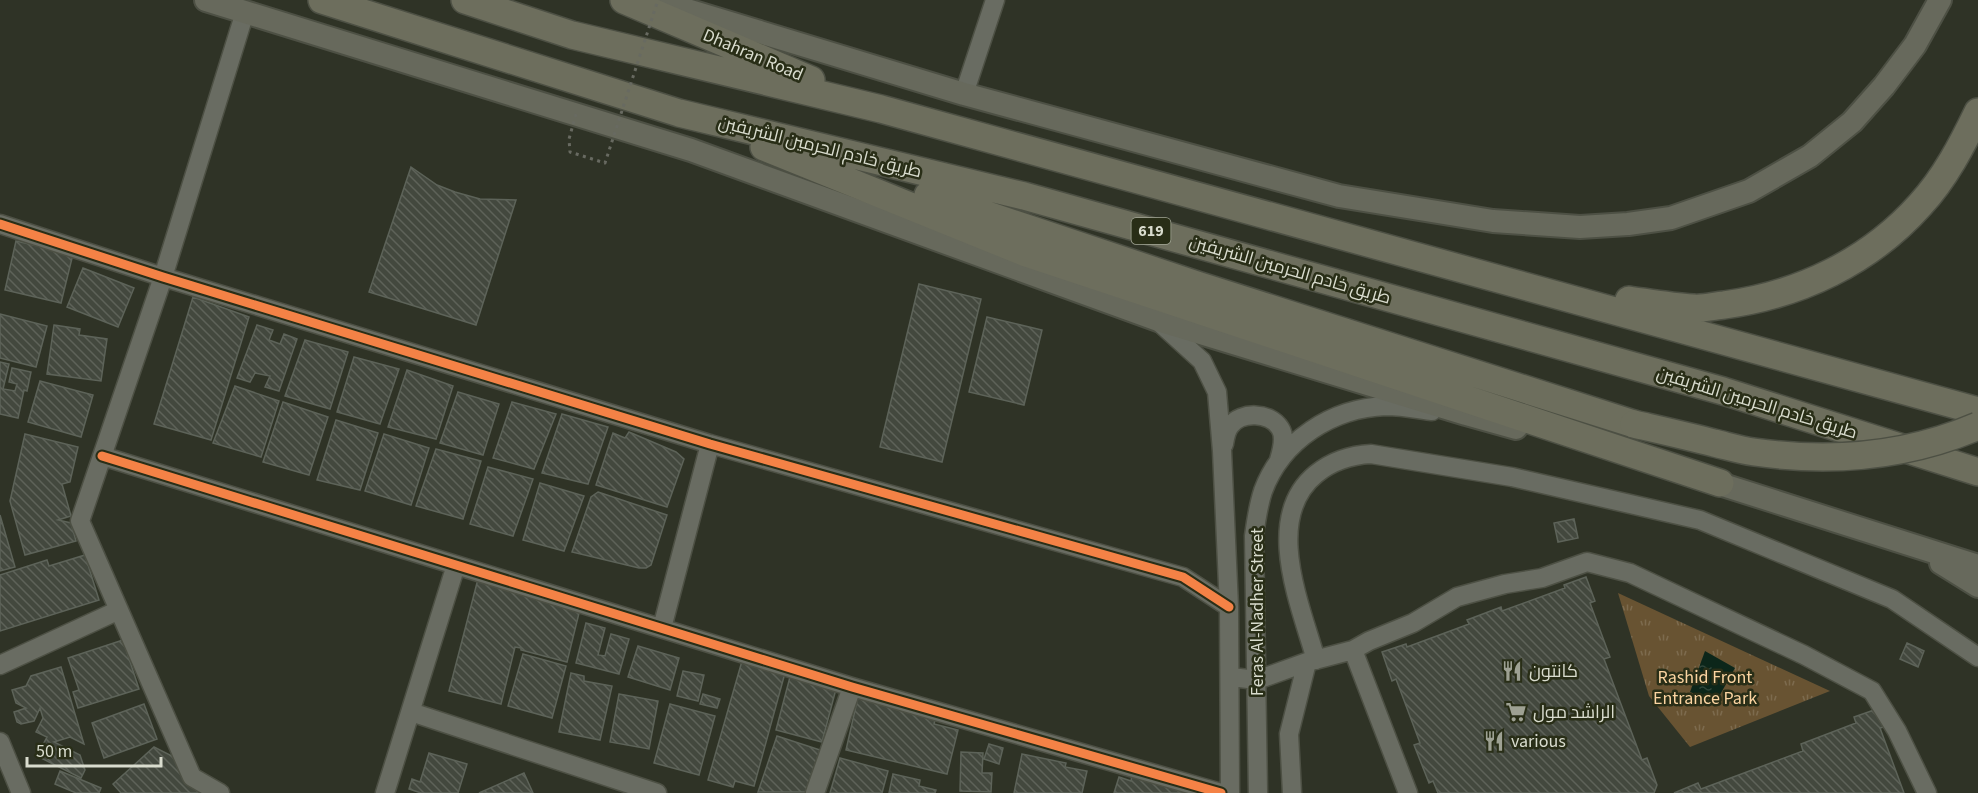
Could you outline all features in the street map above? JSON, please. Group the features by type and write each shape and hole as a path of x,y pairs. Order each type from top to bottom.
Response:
{"highway":[{"name":"طريق خادم الحرمين الشريفين","path":"322,0 679,113 1024,196 1724,391 1978,472"},
{"path":"465,0 572,35 881,110 1978,411"},
{"name":"Dhahran Road","path":"624,0 881,110"},
{"path":"1461,269 1605,297 1694,308 1754,301 1799,288 1847,265 1889,235 1921,205 1956,156 1978,112"},
{"path":"679,113 1197,285 1634,424 1752,452 1802,457 1847,458 1922,446 1978,426"},
{"path":"679,113 1026,253 1720,483"}],"main road":[{"path":"206,0 691,150 1158,321 1466,414 1720,483 1978,566"},
{"path":"656,0 964,94 1339,196 1493,221 1580,227 1671,218 1749,191 1810,156 1852,122 1884,86 1915,45 1940,0"},
{"path":"1914,547 1978,586"}],"street":[{"path":"964,94 995,0"},
{"path":"220,793 192,777 80,521 163,278 245,12"},
{"path":"0,224 163,278 710,444 1183,577 1229,607"},
{"name":"Feras Al-Nadher Street","path":"1158,321 1202,362 1217,392 1229,607 1230,793"},
{"name":"Feras Al-Nadher Street","path":"1258,793 1254,536 1263,491 1280,460 1295,441 1339,414 1386,406 1466,414"},
{"path":"1222,451 1230,426 1238,419 1258,416 1269,419 1280,427 1283,447 1280,460"},
{"path":"662,628 710,444"},
{"path":"1292,793 1289,734 1311,661 1288,555 1291,515 1307,482 1322,469 1338,460 1355,455 1371,454 1512,477 1700,520 1892,599 1978,657"},
{"path":"102,456 852,687 1221,793"},
{"path":"1231,677 1257,680 1311,661 1353,650 1413,623 1458,597 1505,584 1542,578 1587,562 1629,573 1804,655 1872,691 1897,731 1927,793"},
{"path":"385,793 456,565"},
{"path":"0,665 119,610"},
{"path":"1353,650 1408,793"},
{"path":"815,793 852,687"},
{"path":"411,712 613,786 657,793"},
{"path":"0,742 21,793"}],"path":[{"path":"576,114 569,139 570,152 605,163 656,0"}],"green space":[{"name":"Rashid Front Entrance Park","path":"1618,593 1830,691 1690,747 1649,696"}],"water":[{"path":"1705,651 1735,668 1716,702 1690,692"}],"building":[{"path":"411,167 437,185 455,192 480,199 516,200 476,325 369,292"},
{"path":"16,241 73,254 61,303 5,290"},
{"path":"83,268 134,288 118,327 67,307"},
{"path":"919,284 981,299 942,462 880,447"},
{"path":"193,297 249,317 211,440 154,424"},
{"path":"0,314 47,326 36,367 0,358"},
{"path":"987,317 1042,330 1024,405 969,392"},
{"path":"54,325 80,329 79,335 107,339 101,381 47,374"},
{"path":"257,325 273,330 269,340 280,344 284,334 297,339 279,391 265,387 270,376 255,373 250,382 237,378"},
{"path":"305,340 348,352 330,409 285,396"},
{"path":"354,357 399,369 380,424 337,412"},
{"path":"0,362 9,364 3,389 15,391 17,384 9,382 12,368 31,372 27,391 24,390 18,418 0,414"},
{"path":"407,370 453,386 436,439 388,427"},
{"path":"40,381 93,395 81,437 28,422"},
{"path":"235,386 279,401 261,457 213,443"},
{"path":"458,392 499,404 483,455 440,443"},
{"path":"283,402 328,417 309,475 263,462"},
{"path":"512,402 556,414 534,469 493,458"},
{"path":"562,414 608,427 588,484 542,473"},
{"path":"336,420 378,433 360,490 317,480"},
{"path":"629,432 676,452 684,459 667,507 596,485 613,433 625,438"},
{"path":"25,434 78,447 70,482 62,484 71,516 58,520 71,523 76,541 25,555 10,501"},
{"path":"384,434 429,448 411,505 365,491"},
{"path":"436,449 481,461 463,519 416,506"},
{"path":"488,467 533,479 513,536 470,524"},
{"path":"540,483 584,496 564,551 523,540"},
{"path":"598,492 667,515 651,565 639,568 572,552 591,497"},
{"path":"0,515 15,567 0,571"},
{"path":"1574,519 1578,538 1558,542 1554,523"},
{"path":"85,555 99,600 0,631 0,575 47,560 49,566"},
{"name":"الراشد مول","path":"1586,577 1595,601 1590,603 1610,657 1604,659 1642,760 1647,758 1657,785 1654,793 1438,793 1433,781 1429,783 1414,745 1420,743 1396,679 1392,681 1382,652 1406,644 1407,647 1469,624 1467,620 1501,607 1502,611 1565,588 1564,585"},
{"path":"478,579 581,605 567,662 515,647 501,704 449,691"},
{"path":"586,623 605,628 598,655 605,656 611,634 629,639 619,674 576,663"},
{"path":"123,640 139,689 78,708 73,692 79,690 68,658"},
{"path":"1907,643 1924,651 1918,667 1900,659"},
{"path":"638,646 679,658 670,690 628,677"},
{"path":"523,654 566,666 552,718 508,706"},
{"path":"742,661 785,673 754,786 735,781 733,787 708,780"},
{"path":"61,667 84,744 70,737 54,742 80,755 85,770 81,778 37,756 47,737 36,732 43,718 40,708 34,721 21,724 17,722 14,712 26,708 16,703 12,690 26,686 31,676"},
{"path":"683,671 704,675 698,701 677,696"},
{"path":"571,673 584,676 584,681 612,686 600,740 559,732"},
{"path":"790,677 836,689 822,742 776,730"},
{"path":"619,694 658,701 649,749 610,742"},
{"path":"703,694 720,699 717,708 700,704"},
{"path":"858,697 936,716 934,724 958,730 947,774 846,750"},
{"path":"144,704 157,739 104,758 92,723"},
{"path":"670,704 715,716 699,775 654,763"},
{"path":"1877,709 1884,727 1880,728 1904,793 1674,793 1698,783 1701,789 1803,751 1801,744 1856,723 1854,717"},
{"path":"777,736 820,750 806,792 758,792"},
{"path":"989,744 1003,748 999,764 984,759"},
{"path":"154,747 176,758 206,793 121,793 113,784"},
{"path":"961,752 983,753 982,773 992,773 991,792 960,791"},
{"path":"429,753 467,764 458,793 421,793 409,789 412,779 420,782"},
{"path":"1022,754 1066,763 1065,767 1087,771 1082,793 1014,793"},
{"path":"840,758 888,771 882,793 830,793"},
{"path":"60,771 101,788 99,793 76,793 55,784"},
{"path":"524,773 533,793 479,793"},
{"path":"893,774 920,780 919,786 936,790 935,793 889,793"},
{"path":"1132,775 1197,793 1114,793 1119,777 1131,781"}],"cycle path":[{"path":"0,224 163,277 710,444 1183,577 1229,607"},
{"path":"102,456 852,687 1221,793"}],"place":[{"name":"كانتون","path":"1512,671"},
{"name":"الراشد مول","path":"1516,712"},
{"name":"various","path":"1494,741"}]}
